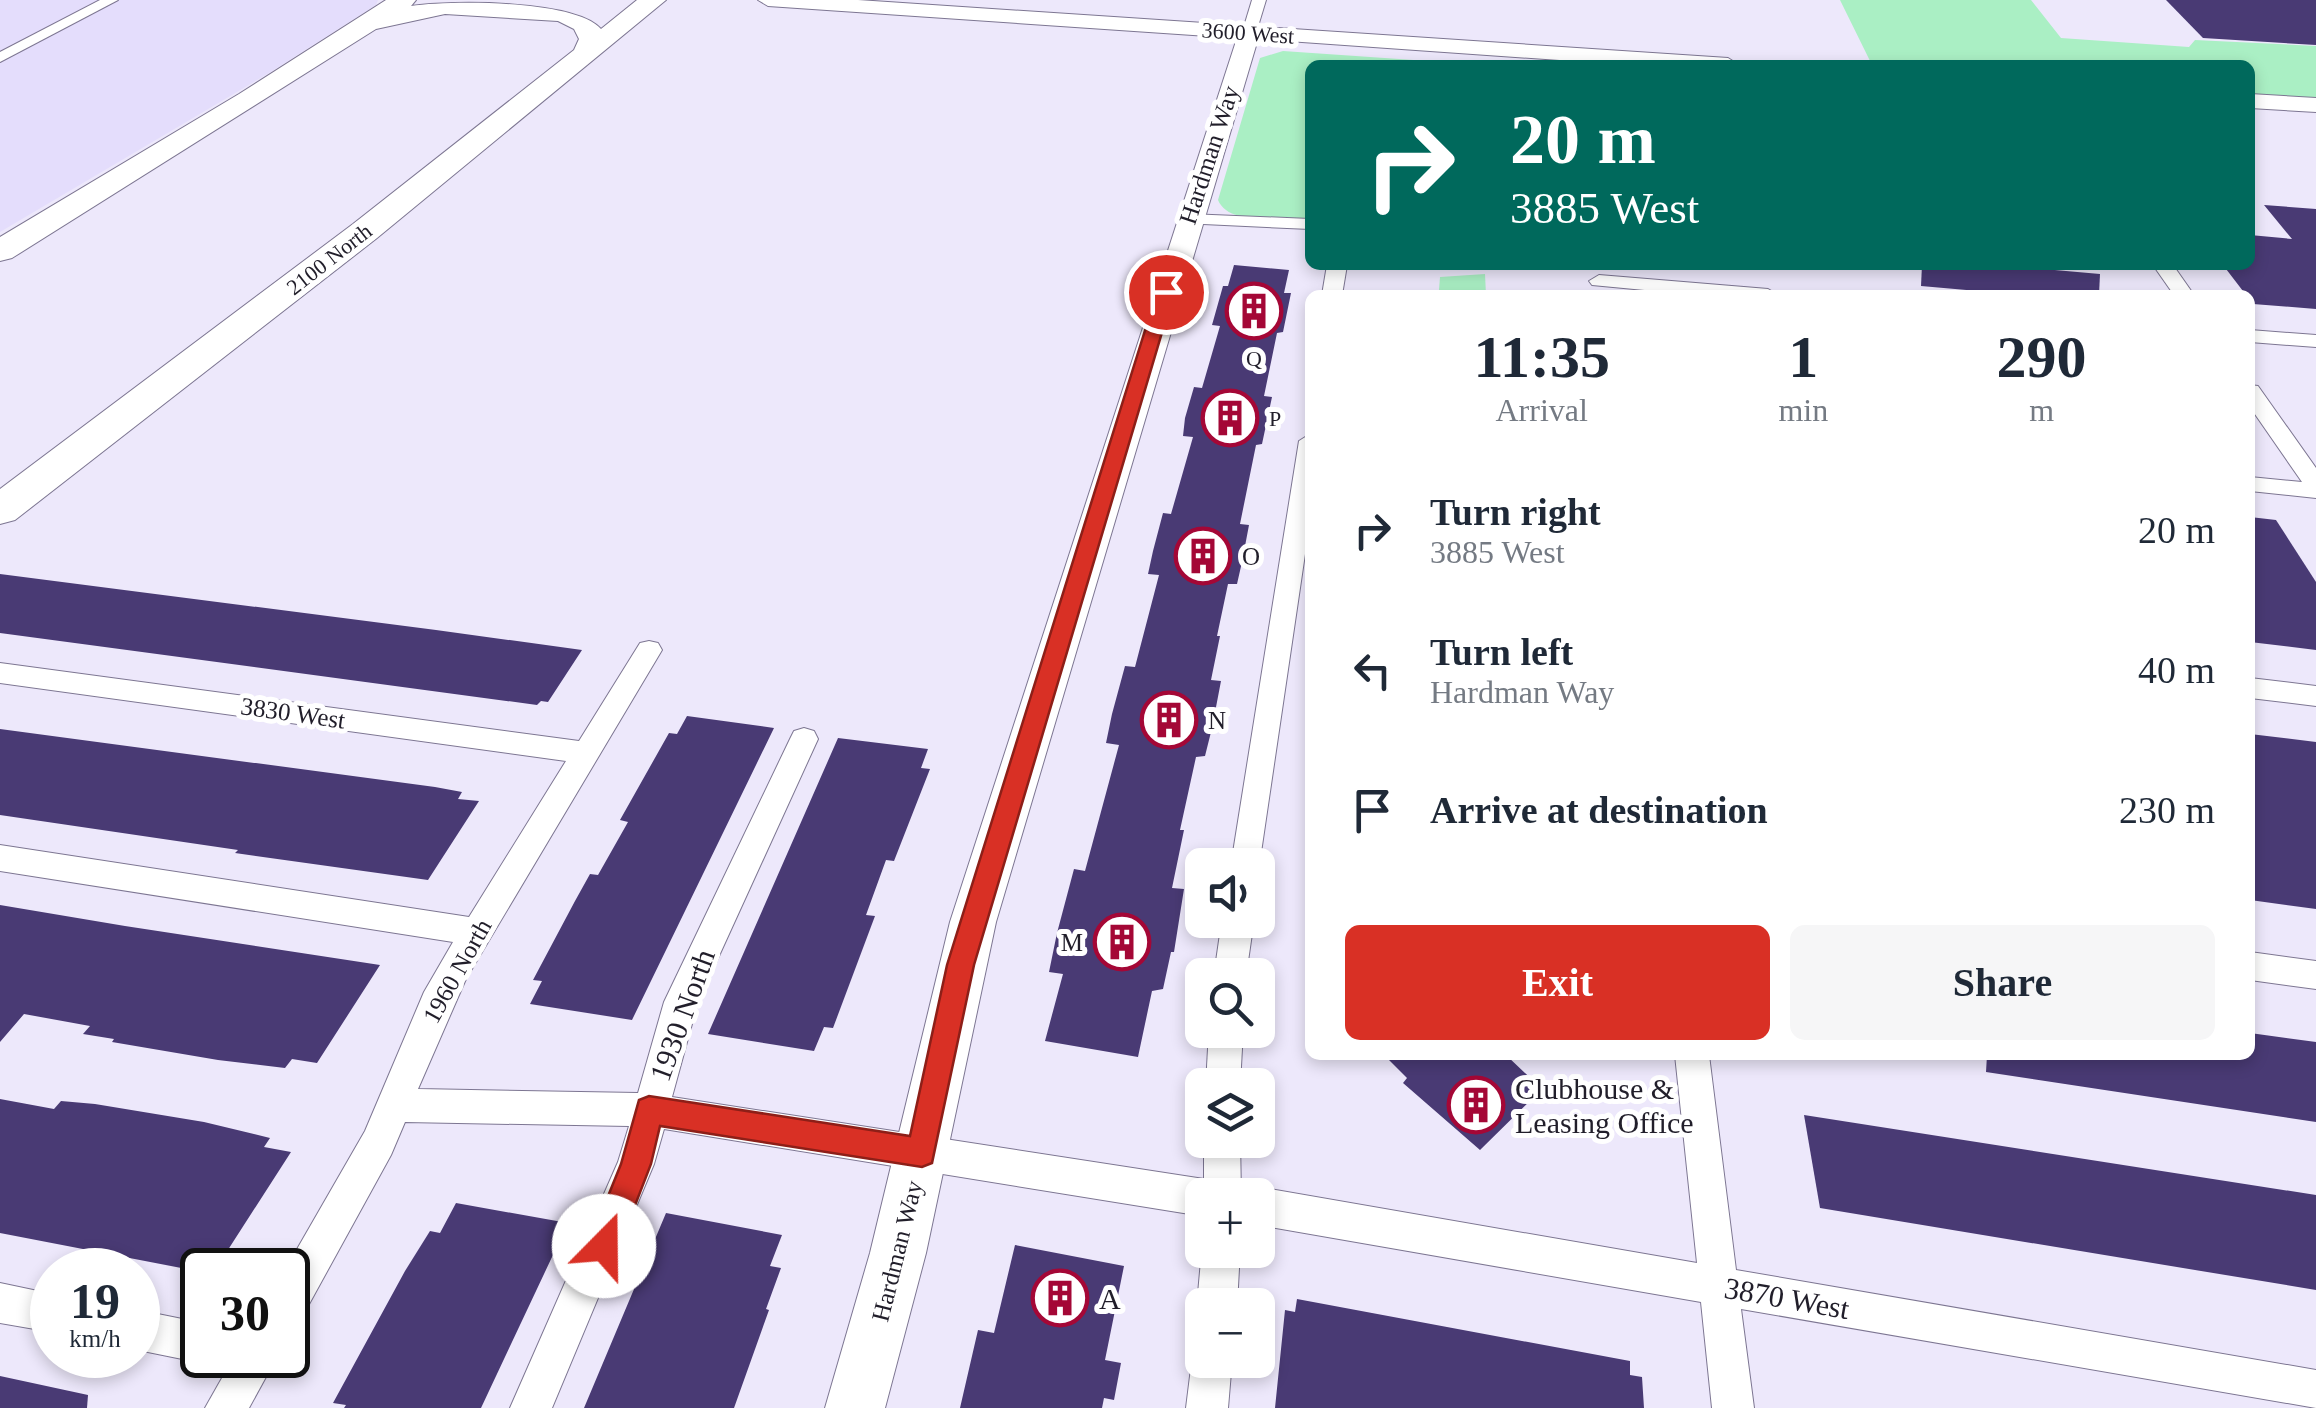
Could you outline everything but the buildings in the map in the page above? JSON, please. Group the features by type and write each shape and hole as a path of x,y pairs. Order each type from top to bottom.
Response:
{"highway":[{"path":"0,251 403,0"},
{"name":"2100 North","path":"0,510 336,254 653,0"},
{"path":"364,26 399,14 445,6 558,13 575,17 587,27 592,39 586,54"}],"street":[{"path":"0,58 110,0"},
{"name":"3600 West","path":"768,0 1254,16 1680,60"},
{"name":"Hardman Way","path":"855,1408 922,1153 973,922 1254,16"},
{"path":"2255,101 2316,105"},
{"path":"1188,220 1305,224"},
{"path":"1597,280 1711,290"},
{"path":"2255,336 2316,342"},
{"path":"2255,397 2316,488"},
{"path":"1249,848 1305,474"},
{"path":"2255,484 2316,488"},
{"name":"1960 North","path":"310,1264 396,1105 436,1002 648,650"},
{"name":"3830 West","path":"0,672 586,753"},
{"path":"2255,689 2316,696"},
{"name":"1930 North","path":"531,1408 636,1164 681,1002 804,738"},
{"path":"0,858 476,932"},
{"path":"2255,967 2316,974"},
{"path":"1693,1060 1734,1408"},
{"path":"396,1105 649,1110 1185,1194"},
{"name":"3870 West","path":"1275,1209 2316,1390"},
{"path":"0,1303 30,1309"},
{"path":"226,1408 244,1378"},
{"path":"1207,1408 1210,1378"}],"shaded area":[{"path":"0,0 378,0 376,5 269,73 0,232"}],"green space":[{"path":"1840,0 2031,0 2061,38 2189,47 2195,40 2316,46 2316,100 2255,96 2255,60 1870,60"},
{"path":"1283,51 1414,60 1305,60 1305,219 1246,218 1224,209 1218,200 1260,58"},
{"path":"1485,274 1486,290 1439,290 1440,277"}],"place":[{"name":"Q","path":"1254,311"},
{"name":"P","path":"1230,418"},
{"name":"O","path":"1203,556"},
{"name":"N","path":"1169,720"},
{"name":"M","path":"1122,942"},
{"name":"Clubhouse & Leasing Office","path":"1476,1105"},
{"name":"A","path":"1060,1298"}],"route":[{"path":"604,1246 636,1164 649,1110 922,1153 960,965 1166,292"}]}
